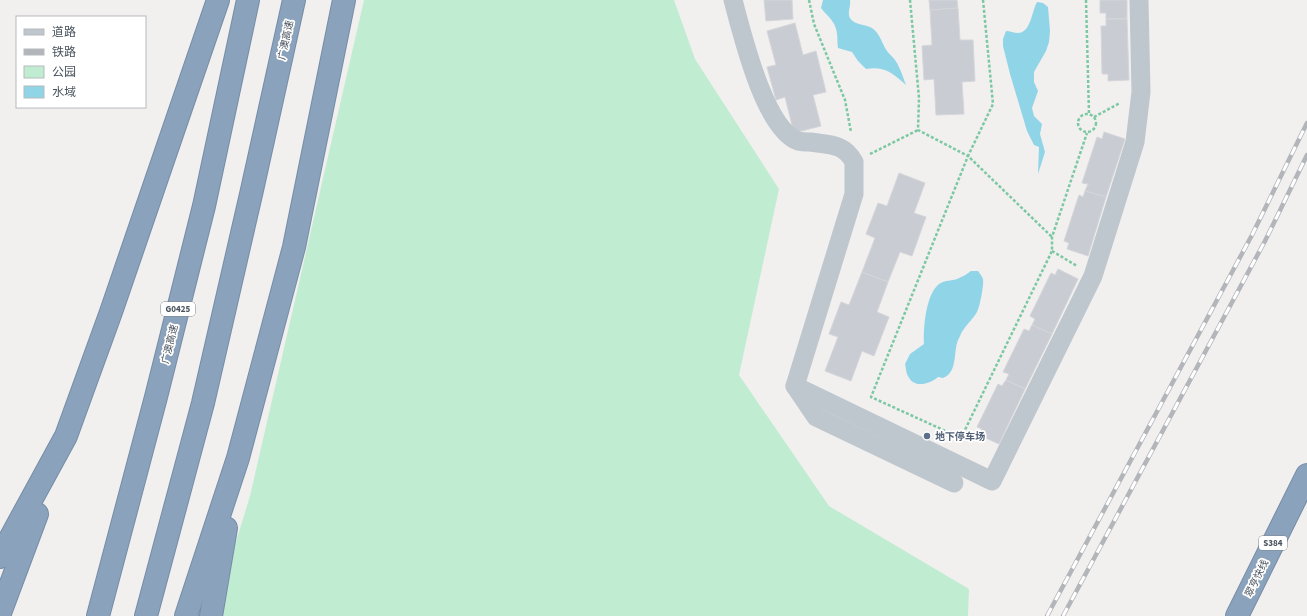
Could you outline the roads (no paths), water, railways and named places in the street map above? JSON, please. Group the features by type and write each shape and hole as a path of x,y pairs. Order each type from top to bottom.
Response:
{"highway":[{"path":"0,612 111,312 218,0"},
{"name":"广澳高速","path":"98,616 156,397 204,206 248,0"},
{"name":"广澳高速","path":"146,616 203,403 251,198 294,0"},
{"path":"186,616 238,458 294,247 344,0"},
{"path":"0,557 66,436"},
{"path":"211,616 238,458"},
{"name":"翠亨快线","path":"1238,614 1307,475"}],"street":[{"path":"733,0 742,35 761,89 769,109 779,126 798,141 839,146 852,158 854,162 854,194 795,386"},
{"path":"795,386 992,481 1093,276 1135,142 1141,92 1139,0"},
{"path":"795,386 816,417 954,483"}],"water":[{"path":"823,0 850,0 850,18 854,22 875,30 887,51 897,63 906,85 888,71 873,68 866,69 852,52 838,48 835,26 832,20 821,8"},
{"path":"1037,2 1043,3 1048,7 1050,31 1046,51 1034,72 1034,82 1038,91 1032,108 1034,116 1042,124 1040,134 1045,152 1038,174 1039,147 1034,145 1027,131 1003,46 1003,39 1006,31 1018,33 1026,29"},
{"path":"971,271 978,271 983,278 982,296 977,312 963,330 958,340 951,371 943,378 938,377 931,382 922,384 914,383 907,375 905,364 910,354 924,344 926,312 931,295 939,284 957,279"}],"railway":[{"path":"1047,616 1252,235 1307,123"},
{"path":"1063,616 1265,241 1307,155"}],"place":[{"name":"地下停车场","path":"927,436"}]}
